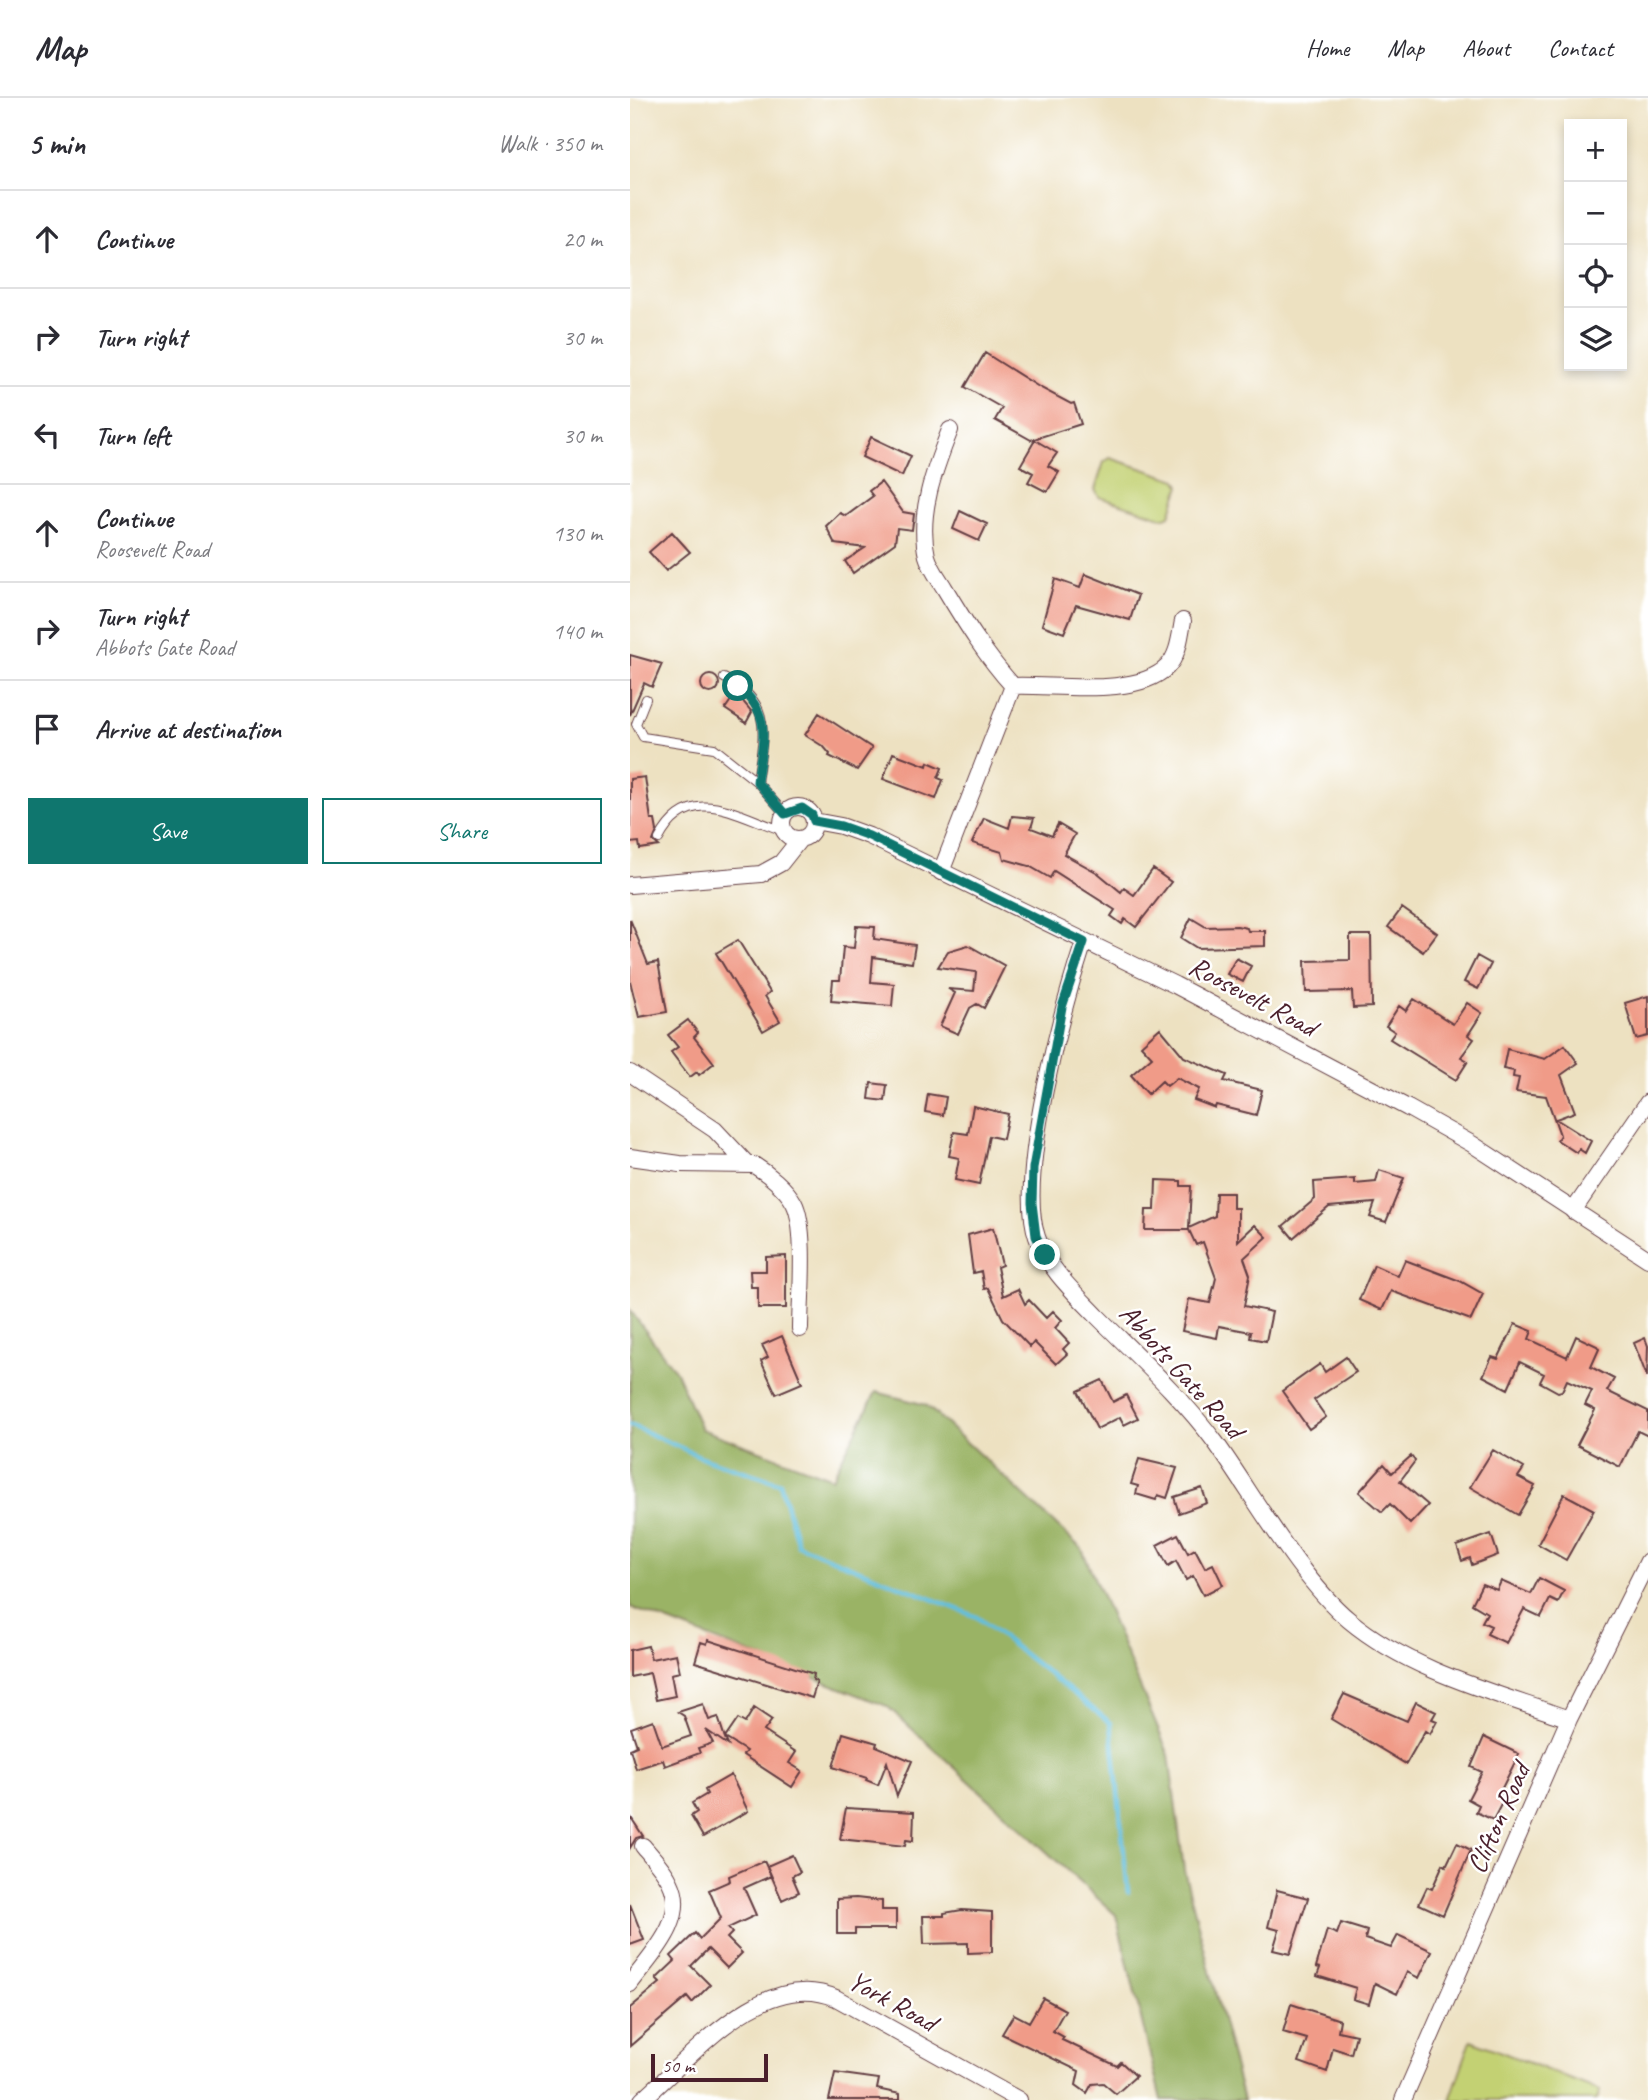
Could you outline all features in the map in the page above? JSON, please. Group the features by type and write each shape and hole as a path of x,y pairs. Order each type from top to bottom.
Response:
{"street":[{"path":"950,430 934,470 924,530 927,558 966,624 991,661 1013,686 1117,685 1143,680 1167,667 1172,660 1183,621"},
{"path":"941,872 1013,686"},
{"path":"630,885 761,874 781,863 800,839 810,833 814,821 812,815 802,808 785,814 784,831 800,839"},
{"name":"Roosevelt Road","path":"814,821 841,826 869,836 1175,985 1472,1144 1648,1259"},
{"name":"Abbots Gate Road","path":"1084,942 1062,1007 1033,1168 1032,1203 1036,1236 1045,1255 1068,1286 1195,1417 1302,1565 1350,1620 1426,1668 1569,1719"},
{"path":"630,1073 715,1130 747,1164"},
{"path":"1573,1211 1648,1102"},
{"path":"630,1157 680,1164 747,1164 759,1168 789,1196 797,1212 801,1272 800,1329"},
{"name":"Clifton Road","path":"1403,2100 1569,1719 1648,1561"},
{"path":"630,1984 671,1927 675,1908 674,1892 669,1878 643,1846"},
{"name":"York Road","path":"642,2100 747,2010 774,1996 800,1992 836,1998 1019,2100"}],"lane":[{"path":"724,678 751,696 762,714 757,782"},
{"path":"646,699 636,724 643,737 714,748 757,782 785,814"},
{"path":"659,839 676,814 698,806 714,808 784,831"}],"green space":[{"path":"1110,458 1177,480 1180,486 1170,515 1164,518 1099,497 1095,490 1104,462"},
{"path":"630,1310 676,1372 701,1429 832,1478 876,1392 926,1405 1082,1549 1169,1755 1184,1870 1243,2100 1161,2100 1116,1915 887,1706 630,1607"},
{"path":"1471,2040 1600,2091 1597,2100 1450,2100"}],"building":[{"path":"985,353 1039,387 1071,404 1074,403 1081,424 1031,440 995,420 1002,408 965,387"},
{"path":"871,437 911,456 902,476 862,457"},
{"path":"1035,440 1057,453 1048,466 1059,472 1047,492 1028,482 1033,473 1020,466"},
{"path":"881,482 903,512 914,514 912,530 897,528 895,543 853,573 845,561 865,548 835,544 826,526 840,513 846,516 873,496 869,491"},
{"path":"960,511 987,524 979,541 953,529"},
{"path":"672,532 690,552 666,571 649,552"},
{"path":"1085,574 1138,595 1130,620 1076,605 1064,633 1042,625 1055,579 1080,588"},
{"path":"630,655 662,664 652,687 644,683 630,715"},
{"path":"710,675 716,678 719,684 716,690 710,693 704,690 701,684 704,678"},
{"path":"736,693 752,712 746,723 725,709"},
{"path":"819,713 872,748 857,770 829,756 824,747 805,735"},
{"path":"893,753 927,766 928,762 942,768 938,778 943,780 936,799 883,779"},
{"path":"645,777 651,820 655,820 657,831 653,841 659,846 640,849 639,842 630,843 630,779"},
{"path":"1012,816 1034,818 1031,828 1052,836 1058,824 1075,834 1064,854 1098,873 1121,892 1124,888 1134,895 1153,869 1171,882 1136,927 1125,919 1122,924 1111,916 1115,910 1054,871 1050,878 1029,866 1004,859 1002,852 972,843 984,818 1009,828"},
{"path":"1402,908 1437,933 1423,952 1388,927"},
{"path":"1191,918 1206,927 1237,926 1247,928 1248,931 1265,931 1265,946 1197,948 1181,938"},
{"path":"630,919 648,964 658,962 667,1012 639,1017 630,981"},
{"path":"856,926 875,927 874,939 915,945 912,963 873,957 871,982 894,984 892,1006 831,1001 833,980 840,980 843,947 854,948"},
{"path":"1350,935 1371,935 1372,1007 1353,1008 1352,991 1306,992 1305,961 1350,960"},
{"path":"738,940 770,992 765,996 780,1021 763,1031 716,953"},
{"path":"968,945 1005,966 984,1008 977,1004 970,1008 958,1034 940,1026 955,993 948,989 974,991 976,972 938,967 948,951"},
{"path":"1477,956 1491,964 1478,989 1464,982"},
{"path":"1236,958 1251,966 1243,982 1227,974"},
{"path":"1648,996 1648,1036 1636,1039 1625,1003"},
{"path":"1414,999 1453,1024 1467,1003 1482,1013 1468,1035 1474,1039 1461,1057 1468,1061 1456,1080 1390,1039 1395,1032 1386,1026 1399,1006 1406,1011"},
{"path":"688,1020 698,1033 694,1037 714,1063 699,1075 697,1072 690,1077 671,1052 678,1047 668,1035"},
{"path":"1160,1028 1184,1057 1227,1075 1224,1081 1262,1090 1256,1115 1216,1105 1215,1108 1194,1100 1199,1089 1177,1078 1167,1086 1162,1081 1148,1094 1131,1075 1152,1057 1141,1045"},
{"path":"1565,1045 1578,1063 1561,1075 1575,1112 1556,1119 1591,1141 1585,1153 1579,1149 1577,1153 1557,1140 1560,1135 1546,1096 1516,1092 1519,1078 1513,1077 1514,1071 1503,1069 1507,1049 1545,1059"},
{"path":"871,1083 887,1085 885,1101 869,1099"},
{"path":"928,1094 946,1097 943,1115 925,1112"},
{"path":"973,1106 1008,1114 1003,1139 989,1136 979,1185 955,1180 959,1158 949,1156 954,1132 968,1134"},
{"path":"1379,1170 1404,1178 1386,1222 1370,1217 1375,1203 1329,1207 1293,1238 1283,1226 1315,1199 1314,1182 1355,1179 1355,1184 1376,1182"},
{"path":"1156,1180 1181,1181 1181,1186 1191,1186 1189,1228 1215,1216 1216,1193 1233,1193 1233,1208 1238,1208 1238,1241 1255,1225 1267,1237 1244,1258 1250,1275 1244,1306 1272,1312 1266,1341 1250,1338 1251,1332 1219,1326 1217,1338 1182,1331 1189,1299 1210,1303 1216,1278 1203,1242 1196,1245 1189,1230 1145,1230 1146,1210 1155,1210"},
{"path":"993,1228 1002,1265 997,1267 1003,1296 1018,1289 1025,1304 1029,1300 1046,1318 1053,1311 1062,1320 1055,1328 1069,1343 1063,1349 1067,1354 1056,1364 1034,1342 1030,1347 1003,1319 988,1288 984,1289 981,1271 973,1273 968,1235"},
{"path":"786,1256 786,1308 758,1308 758,1287 751,1287 750,1271 766,1271 766,1257"},
{"path":"1405,1260 1460,1281 1483,1294 1471,1320 1391,1291 1382,1310 1359,1300 1374,1265 1398,1276"},
{"path":"1515,1324 1532,1331 1529,1339 1567,1357 1576,1336 1597,1346 1599,1349 1591,1367 1614,1379 1607,1391 1648,1411 1648,1436 1638,1431 1620,1467 1577,1445 1595,1410 1585,1405 1592,1391 1567,1380 1562,1391 1558,1392 1540,1382 1544,1374 1520,1362 1508,1389 1483,1376 1492,1357 1498,1359"},
{"path":"782,1336 802,1383 776,1394 761,1361 768,1357 762,1345"},
{"path":"1645,1338 1648,1346 1647,1377 1634,1343"},
{"path":"1346,1357 1356,1372 1314,1400 1326,1417 1309,1429 1282,1391 1320,1364 1325,1372"},
{"path":"1102,1380 1113,1402 1126,1395 1138,1418 1124,1425 1120,1417 1097,1429 1078,1391"},
{"path":"1493,1450 1524,1468 1518,1477 1535,1486 1518,1515 1470,1487"},
{"path":"1411,1456 1415,1461 1400,1481 1428,1505 1410,1524 1390,1504 1382,1512 1359,1492 1384,1464 1392,1473"},
{"path":"1139,1459 1177,1468 1167,1498 1158,1495 1156,1500 1136,1494 1138,1486 1131,1484"},
{"path":"1202,1488 1207,1503 1179,1513 1174,1497"},
{"path":"1564,1494 1594,1510 1566,1560 1538,1544"},
{"path":"1178,1534 1188,1553 1195,1549 1205,1568 1213,1564 1223,1585 1203,1595 1193,1576 1186,1580 1176,1561 1168,1566 1157,1545"},
{"path":"1491,1534 1498,1555 1472,1565 1470,1558 1462,1561 1457,1546"},
{"path":"1539,1578 1564,1591 1558,1603 1550,1599 1541,1617 1524,1609 1506,1643 1487,1634 1491,1626 1482,1622 1487,1613 1472,1604 1482,1584 1497,1590 1501,1581 1531,1594"},
{"path":"708,1640 814,1674 813,1680 817,1682 812,1698 695,1662 701,1642 707,1644"},
{"path":"648,1646 651,1659 676,1654 680,1672 671,1674 675,1696 656,1700 650,1673 630,1677 630,1650"},
{"path":"1344,1694 1407,1721 1416,1702 1436,1712 1432,1719 1437,1721 1430,1734 1425,1731 1406,1764 1331,1719"},
{"path":"703,1704 709,1720 718,1717 728,1745 706,1730 713,1743 698,1748 700,1753 665,1766 663,1760 636,1769 630,1749 637,1746 631,1728 653,1720 662,1746 691,1736 684,1716 678,1712"},
{"path":"754,1708 772,1720 764,1731 796,1752 789,1763 802,1771 792,1787 743,1755 746,1751 725,1738 738,1719 745,1723"},
{"path":"843,1733 877,1743 876,1746 912,1761 897,1796 887,1762 878,1785 866,1780 867,1778 833,1767"},
{"path":"1484,1737 1519,1754 1499,1794 1505,1797 1493,1820 1476,1812 1479,1805 1468,1799 1482,1772 1471,1767"},
{"path":"731,1775 748,1811 703,1837 691,1816 697,1812 692,1803 707,1794 705,1790"},
{"path":"846,1808 914,1812 913,1841 906,1840 905,1846 840,1839"},
{"path":"630,1816 643,1836 636,1838 630,1848"},
{"path":"1457,1843 1471,1850 1443,1915 1419,1904 1427,1887 1432,1889 1443,1864 1446,1866"},
{"path":"792,1855 800,1872 792,1876 799,1892 782,1900 767,1866"},
{"path":"764,1861 771,1876 744,1888 756,1915 728,1928 732,1933 727,1938 742,1953 727,1968 708,1949 691,1966 710,1985 692,2003 687,1997 630,2046 630,2008 660,1983 656,1979 675,1961 671,1956 695,1933 700,1939 721,1918 709,1890 730,1881 729,1876"},
{"path":"1277,1890 1308,1898 1290,1954 1273,1950 1279,1930 1268,1927"},
{"path":"837,1899 882,1901 882,1910 896,1910 896,1929 855,1929 855,1934 837,1934"},
{"path":"630,1904 644,1940 630,1945"},
{"path":"962,1910 992,1912 992,1952 968,1953 968,1943 924,1944 923,1916 944,1916 944,1913"},
{"path":"1341,1923 1367,1931 1365,1939 1391,1948 1398,1935 1432,1951 1419,1978 1407,1972 1397,1994 1375,1983 1369,2004 1353,1999 1356,1988 1317,1976 1320,1968 1316,1967 1327,1930 1337,1934"},
{"path":"1043,1998 1065,2010 1053,2031 1064,2037 1062,2040 1117,2066 1121,2062 1136,2076 1116,2094 1103,2083 1092,2084 1087,2093 1076,2085 1079,2071 1002,2034 1014,2014 1029,2022"},
{"path":"1291,2004 1340,2020 1338,2031 1356,2035 1351,2054 1333,2048 1327,2072 1299,2062 1307,2039 1283,2032"},
{"path":"835,2073 879,2079 877,2089 900,2094 900,2100 829,2100"}],"waterway":[{"path":"630,1425 706,1459 780,1483 798,1545 977,1617 1111,1723 1128,1892"}],"route":[{"path":"738,686 757,703 764,722 757,782 785,814 796,807 802,808 812,815 814,821 841,826 869,836 1084,942 1062,1007 1033,1168 1032,1203 1036,1236 1045,1255"}]}
